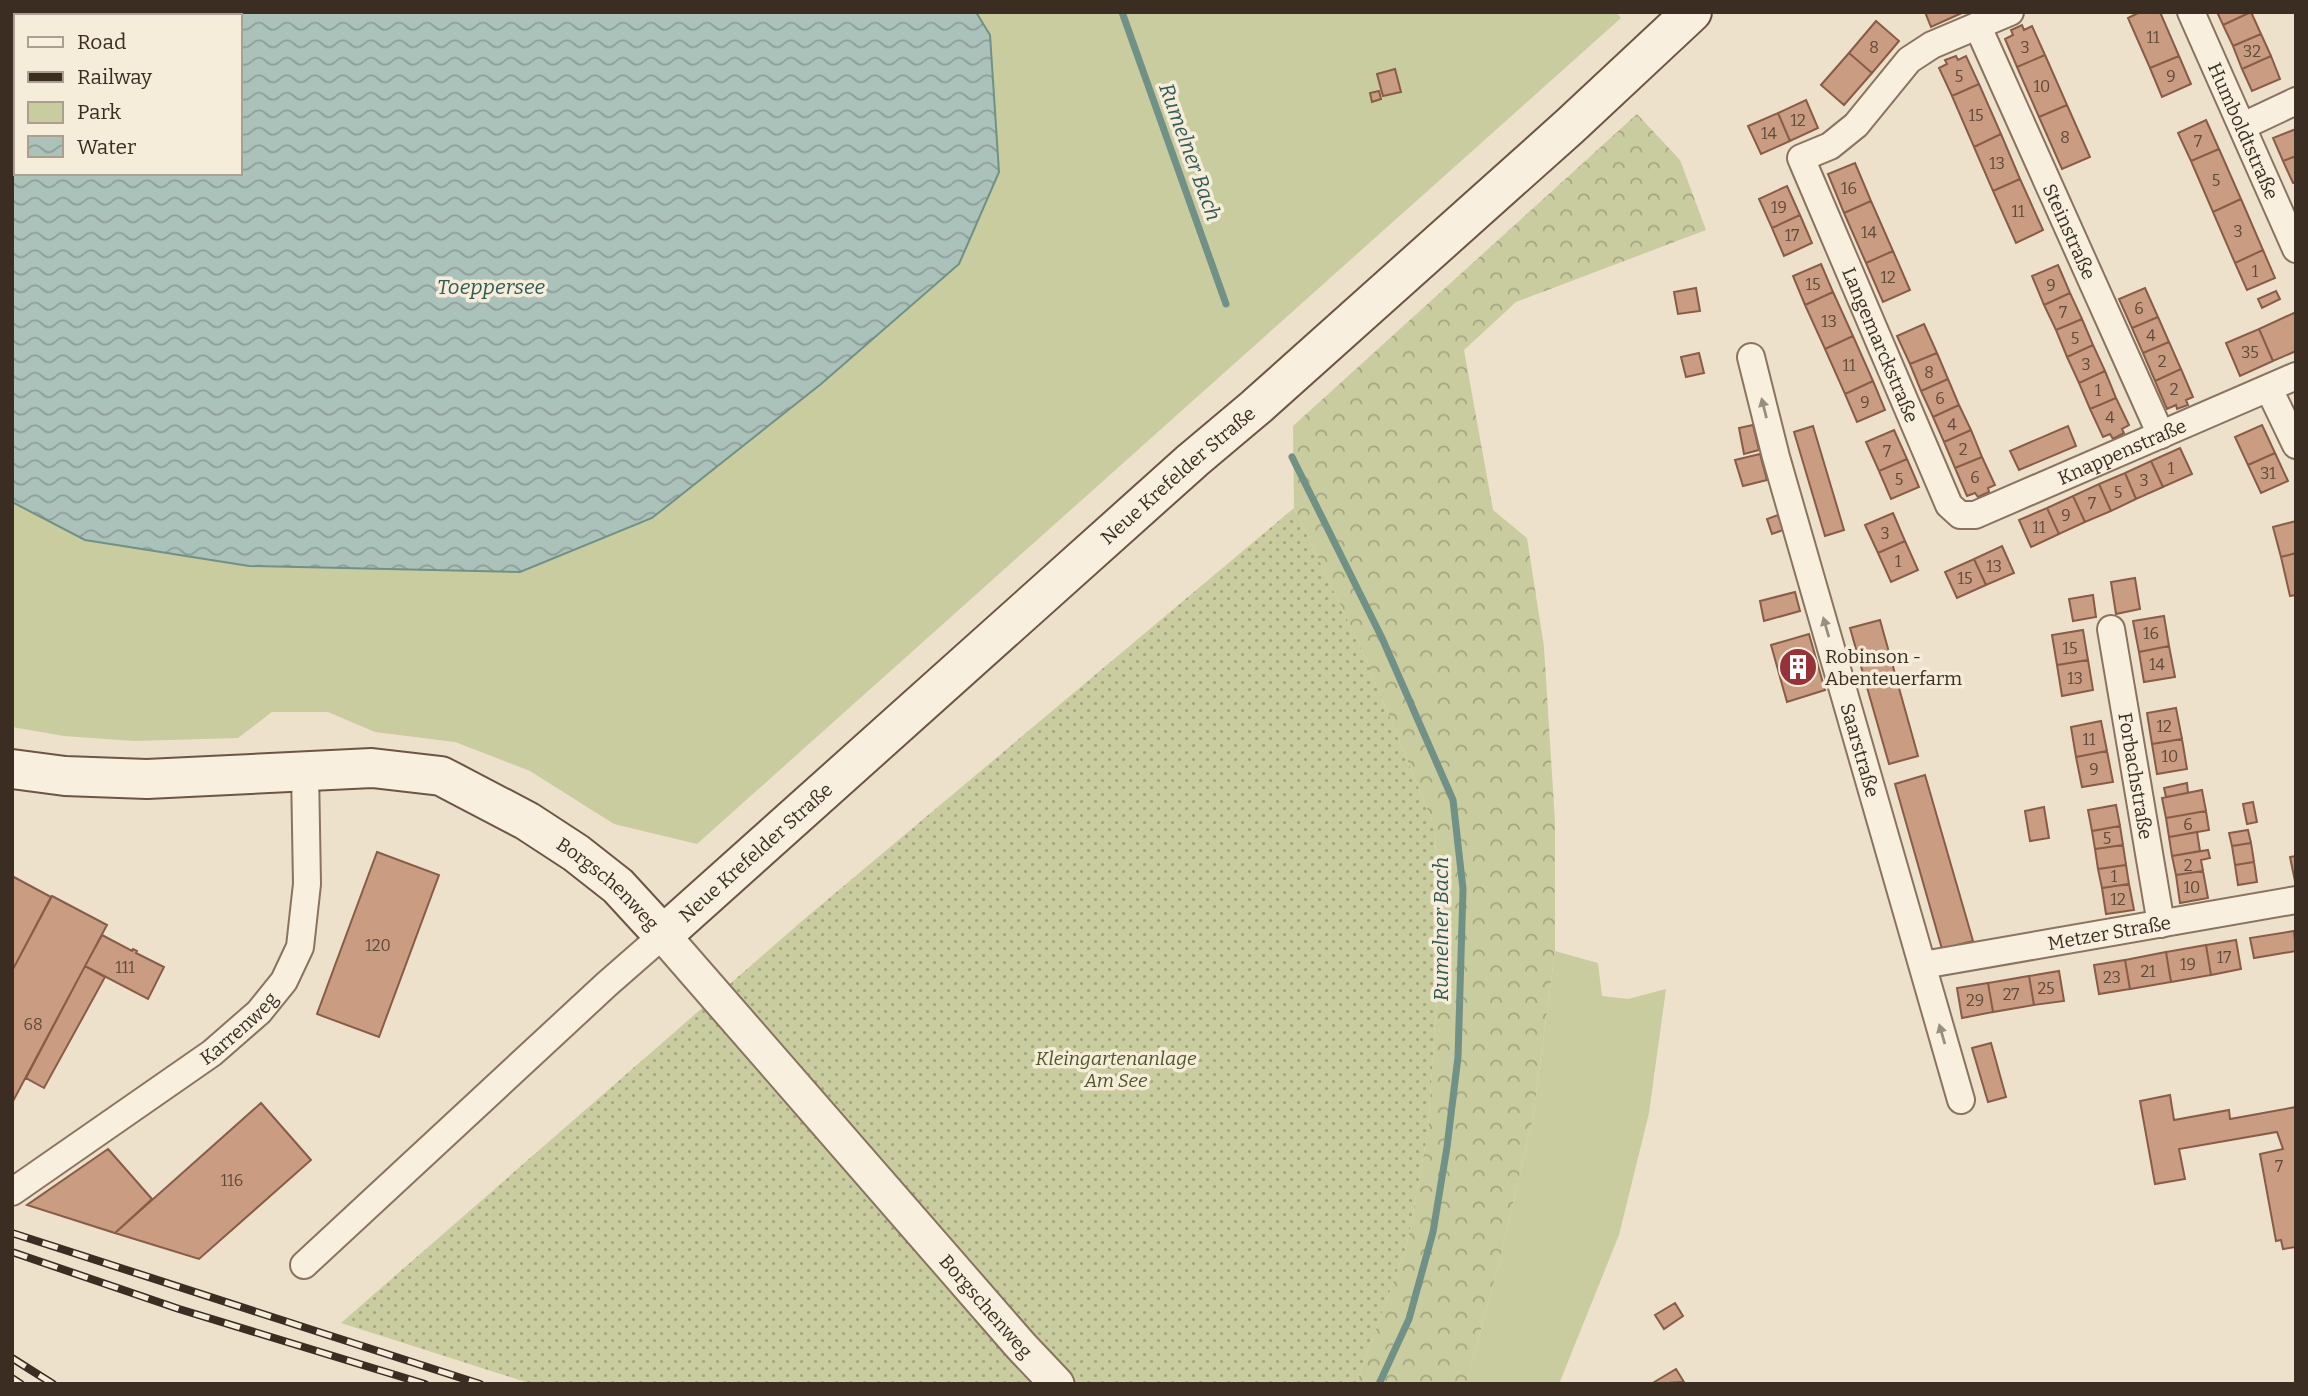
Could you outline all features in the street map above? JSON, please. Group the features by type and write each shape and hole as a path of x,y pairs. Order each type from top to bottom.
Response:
{"main road":[{"name":"Neue Krefelder Straße","path":"663,935 1172,478 1256,407 1570,126 1692,12"},
{"name":"Borgschenweg","path":"12,769 65,776 147,779 372,768 441,776 527,821 576,853 618,886 663,935"}],"street":[{"path":"1978,27 2010,12"},
{"name":"Humboldtstraße","path":"2191,12 2296,249"},
{"name":"Langemarckstraße","path":"1975,515 1960,515 1949,505 1801,158 1830,146 1856,125 1909,60 1932,45 1978,27"},
{"name":"Steinstraße","path":"1978,27 2161,435"},
{"path":"2243,126 2296,102"},
{"name":"Saarstraße","path":"1751,357 1776,457 1961,1100"},
{"name":"Knappenstraße","path":"1975,515 2296,376"},
{"path":"2269,389 2296,445"},
{"name":"Forbachstraße","path":"2111,629 2161,923"},
{"name":"Karrenweg","path":"12,1192 212,1053 259,1012 284,981 300,947 307,884 305,771"},
{"name":"Metzer Straße","path":"1923,965 2296,900"},
{"path":"304,1265 663,935"},
{"name":"Borgschenweg","path":"663,935 1012,1336 1057,1384"}],"green space":[{"path":"976,12 1616,12 1621,18 697,844 614,824 530,771 455,742 375,732 328,712 272,712 238,738 134,741 64,736 12,727 12,502 85,540 990,35"},
{"path":"1637,114 1680,160 1706,230 1516,302 1464,350 1493,510 1527,538 1544,647 1555,822 1555,951 1533,1117 1500,1259 1466,1384 1356,1384 1407,1244 1428,1131 1439,965 1435,828 1365,657 1294,508 1293,426"},
{"name":"Kleingartenanlage Am See","path":"1294,508 1365,657 1435,828 1439,965 1428,1131 1407,1244 1356,1384 532,1384 341,1323 802,921"},
{"path":"1555,951 1598,963 1602,996 1628,999 1666,989 1649,1113 1619,1235 1559,1384 1466,1384 1500,1259 1533,1117"}],"water":[{"name":"Toeppersee","path":"12,12 976,12 990,35 999,172 959,264 821,384 652,518 520,572 249,566 85,540 12,502"}],"building":[{"path":"1925,12 1964,12 1931,27"},
{"path":"2140,12 2160,12 2179,56 2150,68 2128,18"},
{"path":"2217,12 2251,12 2223,25"},
{"path":"2251,12 2261,34 2233,46 2223,25"},
{"path":"1876,21 1899,41 1872,73 1849,53"},
{"path":"2022,25 2024,30 2032,26 2045,55 2017,67 2005,39 2013,35 2011,30"},
{"path":"2261,34 2271,56 2242,69 2233,46"},
{"path":"1849,53 1872,73 1844,105 1821,85"},
{"path":"2045,55 2067,105 2039,117 2017,67"},
{"path":"1956,56 1958,60 1966,56 1979,84 1952,96 1939,68 1947,64 1945,60"},
{"path":"2179,56 2191,84 2162,97 2150,68"},
{"path":"2271,56 2280,79 2252,91 2242,69"},
{"path":"1395,69 1401,92 1383,96 1377,74"},
{"path":"1979,84 2001,134 1974,147 1952,96"},
{"path":"1379,91 1381,99 1372,102 1370,93"},
{"path":"1806,100 1818,128 1790,141 1778,113"},
{"path":"2067,105 2090,157 2062,169 2039,117"},
{"path":"1778,113 1790,141 1761,154 1748,126"},
{"path":"2206,120 2219,149 2191,161 2178,133"},
{"path":"2296,129 2296,156 2283,161 2273,138"},
{"path":"2001,134 2020,179 1993,191 1974,147"},
{"path":"2219,149 2241,199 2213,212 2191,161"},
{"path":"2296,156 2296,182 2293,183 2283,161"},
{"path":"1855,163 1871,201 1844,213 1828,174"},
{"path":"2020,179 2043,230 2016,243 1993,191"},
{"path":"1787,186 1800,215 1772,228 1759,199"},
{"path":"2241,199 2263,250 2235,263 2213,212"},
{"path":"1871,201 1893,251 1866,263 1844,213"},
{"path":"1800,215 1812,243 1784,256 1772,228"},
{"path":"2263,250 2275,278 2247,290 2235,263"},
{"path":"1893,251 1910,290 1883,302 1866,263"},
{"path":"1821,264 1833,292 1805,305 1793,276"},
{"path":"2058,265 2070,293 2044,305 2032,276"},
{"path":"1696,288 1700,311 1678,314 1674,292"},
{"path":"2145,288 2158,317 2132,328 2119,299"},
{"path":"2276,291 2280,299 2262,308 2258,299"},
{"path":"1833,292 1853,336 1825,349 1805,305"},
{"path":"2070,293 2082,319 2056,330 2044,305"},
{"path":"2296,312 2296,351 2273,361 2259,329"},
{"path":"2158,317 2169,342 2143,353 2132,328"},
{"path":"2082,319 2093,345 2067,357 2056,330"},
{"path":"1924,324 1937,353 1910,364 1897,336"},
{"path":"2259,329 2273,361 2240,376 2226,343"},
{"path":"1853,336 1873,381 1845,394 1825,349"},
{"path":"2169,342 2181,369 2155,381 2143,353"},
{"path":"2093,345 2105,371 2079,383 2067,357"},
{"path":"1699,353 1704,373 1686,377 1681,357"},
{"path":"1937,353 1948,379 1921,391 1910,364"},
{"path":"2181,369 2193,397 2186,400 2188,405 2177,409 2176,405 2167,409 2155,381"},
{"path":"2105,371 2116,398 2090,409 2079,383"},
{"path":"1948,379 1959,405 1933,417 1921,391"},
{"path":"1873,381 1885,410 1857,422 1845,394"},
{"path":"2116,398 2129,425 2122,429 2124,433 2113,439 2110,434 2103,437 2090,409"},
{"path":"1959,405 1971,430 1944,442 1933,417"},
{"path":"1753,425 1759,450 1744,454 1739,428"},
{"path":"2262,425 2275,453 2248,465 2235,437"},
{"path":"1813,426 1844,530 1825,536 1794,432"},
{"path":"2068,426 2076,446 2019,470 2010,451"},
{"path":"1894,430 1907,459 1879,471 1866,442"},
{"path":"1971,430 1982,457 1955,468 1944,442"},
{"path":"2180,448 2192,474 2163,487 2151,461"},
{"path":"2275,453 2288,481 2261,493 2248,465"},
{"path":"1760,454 1767,480 1743,486 1735,460"},
{"path":"1982,457 1995,485 1988,488 1989,492 1978,497 1975,493 1967,496 1955,468"},
{"path":"1907,459 1919,487 1891,499 1879,471"},
{"path":"2151,461 2163,487 2136,499 2125,473"},
{"path":"2125,473 2136,499 2111,511 2099,484"},
{"path":"2099,484 2111,511 2085,522 2073,496"},
{"path":"2073,496 2085,522 2059,534 2047,508"},
{"path":"2047,508 2059,534 2031,547 2019,520"},
{"path":"1893,513 1905,541 1878,553 1865,525"},
{"path":"1778,515 1783,530 1772,534 1767,519"},
{"path":"2296,521 2296,553 2281,557 2273,527"},
{"path":"1905,541 1918,570 1891,582 1878,553"},
{"path":"2002,546 2014,573 1986,585 1974,559"},
{"path":"2296,553 2296,595 2290,596 2281,557"},
{"path":"1974,559 1986,585 1957,598 1945,572"},
{"path":"2135,578 2140,609 2116,614 2111,582"},
{"path":"1795,592 1800,611 1764,621 1760,601"},
{"path":"2093,595 2096,617 2073,621 2069,599"},
{"path":"2164,616 2169,646 2139,652 2133,621"},
{"path":"1880,620 1918,756 1889,764 1850,628"},
{"path":"2083,630 2088,660 2057,665 2052,635"},
{"name":"Robinson - Abenteuerfarm","path":"1809,634 1825,690 1787,702 1771,645"},
{"path":"2169,646 2175,677 2144,682 2139,652"},
{"path":"2088,660 2093,690 2062,696 2057,665"},
{"path":"2176,708 2182,739 2152,744 2147,713"},
{"path":"2101,721 2107,751 2076,757 2071,727"},
{"path":"2182,739 2187,769 2157,774 2152,744"},
{"path":"2107,751 2113,782 2082,787 2076,757"},
{"path":"1925,775 1973,941 1942,949 1895,784"},
{"path":"2187,783 2188,793 2166,797 2164,788"},
{"path":"2202,790 2206,811 2166,818 2162,798"},
{"path":"2253,802 2257,822 2247,824 2243,804"},
{"path":"2116,805 2120,826 2092,831 2088,810"},
{"path":"2044,807 2049,838 2030,841 2025,811"},
{"path":"2206,811 2209,830 2169,837 2166,818"},
{"path":"2120,826 2123,845 2095,849 2092,831"},
{"path":"2248,830 2251,843 2232,846 2229,833"},
{"path":"2197,832 2200,851 2172,856 2169,837"},
{"path":"2251,843 2254,862 2235,865 2232,846"},
{"path":"2123,845 2126,865 2098,869 2095,849"},
{"path":"2208,850 2210,858 2201,860 2203,871 2176,875 2172,856"},
{"path":"377,852 439,875 379,1037 317,1014"},
{"path":"2296,856 2296,886 2290,857"},
{"path":"2254,862 2257,882 2238,885 2235,865"},
{"path":"2126,865 2129,884 2102,888 2098,869"},
{"path":"2203,871 2208,898 2180,903 2176,875"},
{"path":"12,876 51,897 12,971"},
{"path":"2129,884 2134,910 2106,914 2102,888"},
{"path":"52,896 107,925 12,1103 12,971"},
{"path":"2294,931 2296,951 2254,958 2250,938"},
{"path":"102,935 164,967 148,999 85,966"},
{"path":"2236,940 2241,969 2211,975 2206,945"},
{"path":"2206,945 2211,975 2171,982 2166,952"},
{"path":"2166,952 2171,982 2130,989 2125,960"},
{"path":"2125,960 2130,989 2099,994 2094,965"},
{"path":"85,966 105,977 44,1088 26,1078"},
{"path":"2059,971 2064,1001 2034,1005 2029,976"},
{"path":"2029,976 2034,1005 1993,1012 1988,983"},
{"path":"1988,983 1993,1012 1962,1018 1957,988"},
{"path":"1991,1043 2006,1097 1988,1102 1972,1048"},
{"path":"2170,1095 2174,1120 2229,1110 2230,1119 2296,1107 2296,1247 2283,1249 2281,1240 2276,1241 2260,1154 2283,1149 2277,1132 2179,1149 2185,1179 2155,1184 2140,1101"},
{"path":"261,1103 311,1160 199,1259 115,1233"},
{"path":"108,1149 152,1199 115,1233 27,1205"},
{"path":"1675,1303 1683,1316 1664,1329 1655,1315"},
{"path":"1676,1369 1684,1382 1651,1384"}],"waterway":[{"name":"Rumelner Bach","path":"1122,12 1226,304"},
{"name":"Rumelner Bach","path":"1292,457 1382,638 1453,800 1463,889 1458,1057 1433,1232 1409,1319 1379,1384"}],"railway":[{"path":"12,1233 480,1384"},
{"path":"12,1252 179,1309 425,1384"},
{"path":"12,1358 53,1384"},
{"path":"12,1378 21,1384"}],"place":[{"name":"Robinson - Abenteuerfarm","path":"1798,667"}]}
